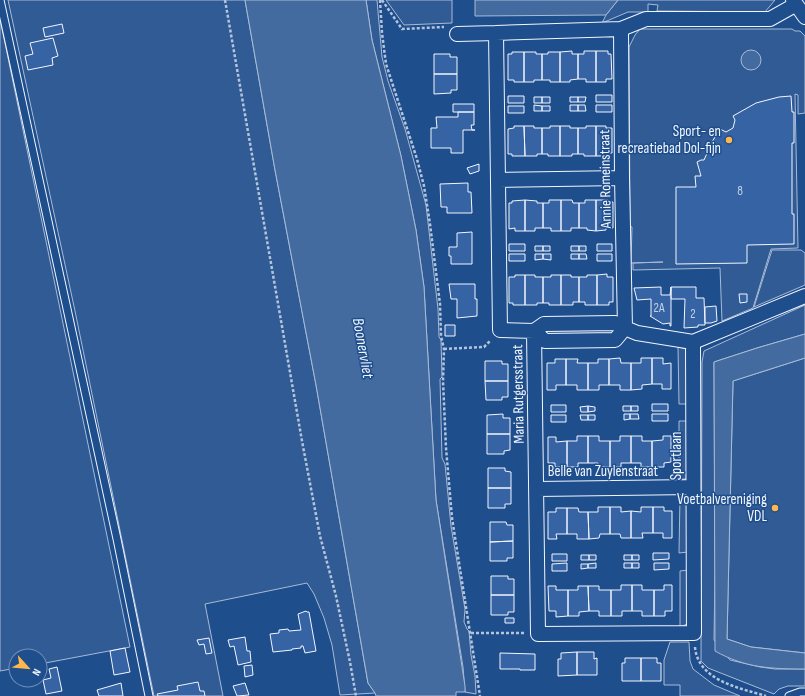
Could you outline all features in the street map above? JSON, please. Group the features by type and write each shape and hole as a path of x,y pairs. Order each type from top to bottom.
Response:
{"street":[{"path":"457,34 621,29 646,19 770,19 794,2 805,17"},
{"name":"Annie Romeinstraat","path":"621,29 625,328"},
{"name":"Maria Rutgersstraat","path":"496,33 500,330 534,331 538,634 694,633"},
{"path":"499,180 622,178"},
{"path":"534,331 544,324 615,323 637,333 693,342 805,296"},
{"name":"Sportlaan","path":"693,342 694,633"},
{"name":"Belle van Zuylenstraat","path":"537,489 693,487"}],"lane":[{"path":"0,0 149,696"},
{"path":"789,696 800,692 805,692"}],"path":[{"path":"225,0 320,536 336,596 356,696"},
{"path":"381,0 402,29 456,27 457,34"},
{"path":"381,0 382,33 386,64 424,186 430,224 440,304 441,336 444,349 443,381 446,448 452,518 480,696"},
{"path":"444,349 484,347"},
{"path":"471,633 510,633"},
{"path":"694,633 696,654 700,663 713,678 766,696"}],"shaded area":[{"path":"8,0 245,0 275,170 316,385 368,683 375,693 340,695 332,645 324,618 314,594 307,583 205,604 223,696 154,696 75,311"},
{"path":"366,0 377,0 382,57 388,81 405,129 426,205 438,309 439,337 441,340 442,377 440,379 442,458 445,464 451,526 465,609 464,622 469,631 476,694 465,692 463,667 436,500 424,287 416,230 401,156 372,40"},
{"path":"386,0 452,0 452,23 404,25"},
{"path":"618,0 775,0 765,12 657,11 658,5 648,4 648,12 628,12 602,23 606,15"},
{"path":"0,19 130,647 48,662 48,648 8,648 8,670 0,671"},
{"name":"Sport- en recreatiebad Dol-fijn","path":"640,29 792,29 795,31 800,31 805,36 805,113 798,114 798,95 795,94 798,248 771,249 753,308 722,321 720,268 633,270 633,263 663,262 631,263 632,227 630,226 629,47"},
{"path":"772,250 801,250 805,253 805,285 754,307"},
{"path":"805,305 805,334 714,362 714,640 730,660 775,669 805,669 805,686 788,686 779,689 774,694 708,668 701,661 702,362 704,351"},
{"path":"611,329 614,331 614,334 546,338 545,332 547,330"},
{"path":"678,347 686,349 687,404 679,404"},
{"name":"Voetbalvereniging VDL","path":"805,358 805,653 751,647 727,639 733,381"},
{"path":"679,421 687,421 687,479 679,479"},
{"path":"680,496 687,499 688,552 679,553"},
{"path":"688,570 687,624 680,627 680,571"},
{"path":"670,642 689,642 690,661 693,669 714,685 740,696 680,696 680,685 664,685 664,660"}],"water":[{"name":"Boonervliet","path":"245,0 366,0 372,40 401,156 416,230 424,287 436,500 465,686 465,692 456,692 456,696 376,696 368,683 316,385 275,170"},
{"path":"475,0 618,0 606,15 475,16"},
{"path":"751,50 758,53 761,60 758,67 751,70 744,67 741,60 744,53"},
{"path":"805,334 805,358 733,381 727,639 751,647 805,653 805,669 781,669 737,661 715,651 714,362"}],"building":[{"path":"62,24 64,33 45,37 43,28"},
{"path":"53,38 58,56 52,58 53,65 28,70 25,56 33,54 30,43"},
{"path":"572,51 572,54 578,54 578,79 570,80 570,82 560,82 560,52"},
{"path":"584,51 596,51 596,82 586,82 586,79 578,79 578,54 584,54"},
{"path":"596,51 608,51 608,54 611,54 612,79 606,79 606,82 596,82"},
{"path":"512,52 524,52 524,82 514,82 514,80 508,80 508,54 512,54"},
{"path":"524,52 536,52 536,54 542,54 542,80 524,82"},
{"path":"548,52 560,52 560,82 542,80 542,54 548,54"},
{"path":"434,54 450,54 450,57 457,57 457,74 434,74"},
{"path":"434,74 457,74 457,90 451,90 451,93 434,94"},
{"path":"596,95 612,95 612,102 596,102"},
{"path":"508,96 524,96 524,103 508,103"},
{"path":"791,96 792,112 794,112 794,143 792,143 792,214 794,214 794,244 747,245 747,263 676,264 676,187 696,187 695,176 701,176 697,162 704,160 720,129 726,132 733,128 735,120 733,116 756,103 779,97"},
{"path":"534,97 542,97 542,103 534,103"},
{"path":"542,97 550,97 550,103 542,103"},
{"path":"570,97 578,97 578,102 570,102"},
{"path":"578,97 586,97 585,102 578,102"},
{"path":"453,104 474,104 474,112 453,112"},
{"path":"534,105 542,106 542,111 534,111"},
{"path":"570,105 578,105 578,111 570,111"},
{"path":"578,105 585,105 586,111 578,111"},
{"path":"596,105 612,105 612,112 596,112"},
{"path":"508,106 524,106 524,113 508,113"},
{"path":"542,106 550,106 550,111 542,111"},
{"path":"458,112 474,112 474,125 471,125 472,130 463,130 463,153 451,153 451,148 431,148 431,128 437,128 436,117 458,117"},
{"path":"514,126 524,126 525,156 512,156 512,154 508,154 508,129 514,128"},
{"path":"524,126 542,128 542,154 537,154 537,156 525,156"},
{"path":"550,126 560,126 560,156 548,156 548,154 542,154 542,128 550,128"},
{"path":"560,126 578,128 578,154 572,154 572,156 560,156"},
{"path":"586,126 596,126 596,156 584,156 584,154 578,154 578,128 586,128"},
{"path":"596,126 606,126 606,128 612,128 612,153 608,153 608,156 596,156"},
{"path":"479,164 479,171 470,174 467,168"},
{"path":"468,183 468,192 471,192 472,213 447,213 447,207 441,207 440,184"},
{"path":"525,200 543,203 543,228 535,228 535,231 525,231"},
{"path":"525,200 525,231 515,231 515,228 509,229 509,203 512,203 512,201"},
{"path":"549,200 561,200 561,231 551,231 551,228 543,228 543,203 549,203"},
{"path":"561,200 572,200 573,203 579,203 579,228 571,228 571,231 561,231"},
{"path":"585,200 596,200 596,231 587,230 587,228 579,228 579,203 585,203"},
{"path":"596,200 608,200 608,202 613,202 613,228 606,228 606,230 596,231"},
{"path":"472,232 472,264 451,264 449,247 457,247 457,233"},
{"path":"509,244 525,244 525,251 509,251"},
{"path":"597,244 612,244 612,251 597,251"},
{"path":"535,246 543,246 543,251 535,251"},
{"path":"543,246 550,246 550,251 543,251"},
{"path":"571,246 579,246 579,251 571,251"},
{"path":"579,246 586,246 586,251 579,251"},
{"path":"509,254 525,254 525,261 509,261"},
{"path":"535,254 543,254 543,259 535,260"},
{"path":"543,254 551,254 551,260 543,259"},
{"path":"571,254 579,254 579,259 571,259"},
{"path":"579,254 586,254 587,259 579,259"},
{"path":"597,254 612,254 612,261 597,261"},
{"path":"607,274 607,277 613,277 613,302 609,302 609,305 597,305 597,275"},
{"path":"515,275 525,275 525,305 513,305 513,303 509,303 509,277 515,277"},
{"path":"525,275 543,277 543,303 537,303 537,305 525,305"},
{"path":"551,275 561,275 561,305 549,305 549,303 543,303 543,277 551,277"},
{"path":"561,275 579,277 579,302 573,302 573,305 561,305"},
{"path":"587,275 597,275 597,305 585,305 585,302 579,302 579,277 587,277"},
{"path":"449,284 475,284 477,316 457,318 457,299 451,299"},
{"path":"661,287 661,295 670,295 671,287 671,326 670,323 663,324 650,316 651,299 637,300 634,288"},
{"path":"671,287 696,287 696,298 704,298 705,325 684,328 685,299 671,299"},
{"path":"739,294 747,294 747,302 740,303"},
{"path":"716,306 717,321 705,323 705,307"},
{"path":"445,325 455,325 455,336 445,336"},
{"path":"620,358 621,363 631,363 631,390 620,390 620,385 609,385 609,359"},
{"path":"641,358 652,358 652,384 642,385 642,389 631,390 631,363 641,363"},
{"path":"652,358 663,358 663,364 671,363 671,389 662,389 662,384 652,384"},
{"path":"555,359 566,359 566,385 556,385 556,390 547,390 547,363 555,363"},
{"path":"566,359 578,359 577,363 588,363 588,390 577,390 577,385 566,385"},
{"path":"598,359 609,359 609,385 599,385 599,390 588,390 588,363 598,363"},
{"path":"485,361 502,361 502,364 508,364 508,381 485,381"},
{"path":"485,381 508,381 508,397 502,397 502,400 486,400"},
{"path":"652,404 668,404 668,411 652,411"},
{"path":"551,405 566,405 566,412 551,412"},
{"path":"588,406 595,407 595,411 588,412"},
{"path":"588,406 588,412 581,412 580,407"},
{"path":"623,406 631,406 631,411 623,411"},
{"path":"631,406 638,406 638,411 631,411"},
{"path":"503,414 503,418 510,418 510,434 487,434 487,415"},
{"path":"624,414 630,414 630,419 624,420"},
{"path":"630,414 638,414 639,419 630,419"},
{"path":"652,414 668,414 668,421 652,421"},
{"path":"551,415 566,415 566,422 551,422"},
{"path":"580,415 588,415 588,420 581,420"},
{"path":"588,415 595,415 595,420 588,420"},
{"path":"487,434 510,434 510,450 504,451 504,454 487,454"},
{"path":"577,436 588,436 588,463 578,463 578,467 567,467 567,441 577,441"},
{"path":"588,436 599,436 599,441 610,441 610,467 598,467 598,463 588,463"},
{"path":"620,436 631,436 631,463 621,463 621,467 610,467 610,441 620,441"},
{"path":"631,436 642,436 642,441 652,441 652,467 641,467 641,463 631,463"},
{"path":"663,436 671,436 671,462 664,463 664,467 652,467 652,441 663,440"},
{"path":"548,437 556,437 556,442 567,441 567,467 555,467 555,463 548,463"},
{"path":"488,468 505,468 505,471 511,472 511,488 488,488"},
{"path":"488,488 511,488 511,504 505,504 505,508 488,508"},
{"path":"598,507 610,507 610,534 600,534 599,538 589,539 588,512 598,512"},
{"path":"610,507 621,507 621,512 631,511 631,538 621,538 620,534 610,534"},
{"path":"641,507 653,507 653,533 642,533 643,538 631,538 631,511 641,512"},
{"path":"653,507 664,507 664,511 672,511 672,538 663,538 663,533 653,533"},
{"path":"556,508 567,508 567,534 556,534 557,539 548,539 548,512 556,512"},
{"path":"567,508 578,508 579,512 588,512 589,539 577,539 577,534 567,534"},
{"path":"490,522 506,522 507,525 513,525 513,541 490,542"},
{"path":"513,541 513,558 507,558 507,561 490,561 490,542"},
{"path":"653,553 669,553 669,559 653,560"},
{"path":"552,554 567,554 567,561 552,561"},
{"path":"581,555 589,555 589,560 581,560"},
{"path":"589,555 596,555 596,560 589,560"},
{"path":"624,555 632,555 632,560 624,560"},
{"path":"632,555 639,555 639,560 632,560"},
{"path":"567,563 567,571 552,571 552,564"},
{"path":"596,563 596,568 588,568 588,564"},
{"path":"624,563 632,563 632,568 624,568"},
{"path":"632,563 639,563 639,568 632,568"},
{"path":"654,563 669,563 669,569 654,570"},
{"path":"581,564 588,564 588,568 581,569"},
{"path":"491,576 508,576 508,579 514,579 514,595 491,595"},
{"path":"621,585 632,585 632,611 622,611 622,616 611,616 611,590 621,590"},
{"path":"632,585 642,585 642,590 654,590 654,616 642,616 642,611 632,611"},
{"path":"664,585 672,585 672,611 665,611 665,616 654,616 654,590 664,590"},
{"path":"548,586 556,586 556,590 568,590 568,616 556,617 556,611 549,611"},
{"path":"578,586 588,586 589,611 579,612 579,616 568,616 568,590 578,590"},
{"path":"588,586 599,586 599,590 611,590 611,616 599,616 599,611 589,611"},
{"path":"491,595 514,595 514,612 508,612 508,615 491,615"},
{"path":"306,611 309,612 316,651 305,653 303,646 301,646 301,648 292,650 273,652 270,634 279,633 279,630 301,630 298,614"},
{"path":"505,618 514,618 514,623 505,623"},
{"path":"245,637 247,651 250,651 251,662 238,665 234,646 230,647 228,640"},
{"path":"209,638 212,653 206,654 204,644 199,645 197,640"},
{"path":"125,648 130,672 114,675 110,651"},
{"path":"577,652 577,675 558,676 558,659 561,659 561,653"},
{"path":"577,652 594,652 594,659 597,658 597,675 577,675"},
{"path":"500,653 535,654 535,670 500,669"},
{"path":"625,658 641,658 641,681 622,681 622,663 625,663"},
{"path":"641,658 657,658 657,663 661,663 661,681 641,681"},
{"path":"252,665 253,675 245,677 244,666"},
{"path":"57,667 62,691 46,694 45,688 48,688 48,679 51,678 49,669"},
{"path":"198,682 200,691 204,691 205,696 158,696 157,694 178,690 177,686"},
{"path":"121,683 123,696 99,696 97,690"},
{"path":"245,683 249,695 237,696 233,686"}],"place":[{"name":"Sport- en recreatiebad Dol-fijn","path":"729,140"},
{"name":"Voetbalvereniging VDL","path":"775,508"}]}
